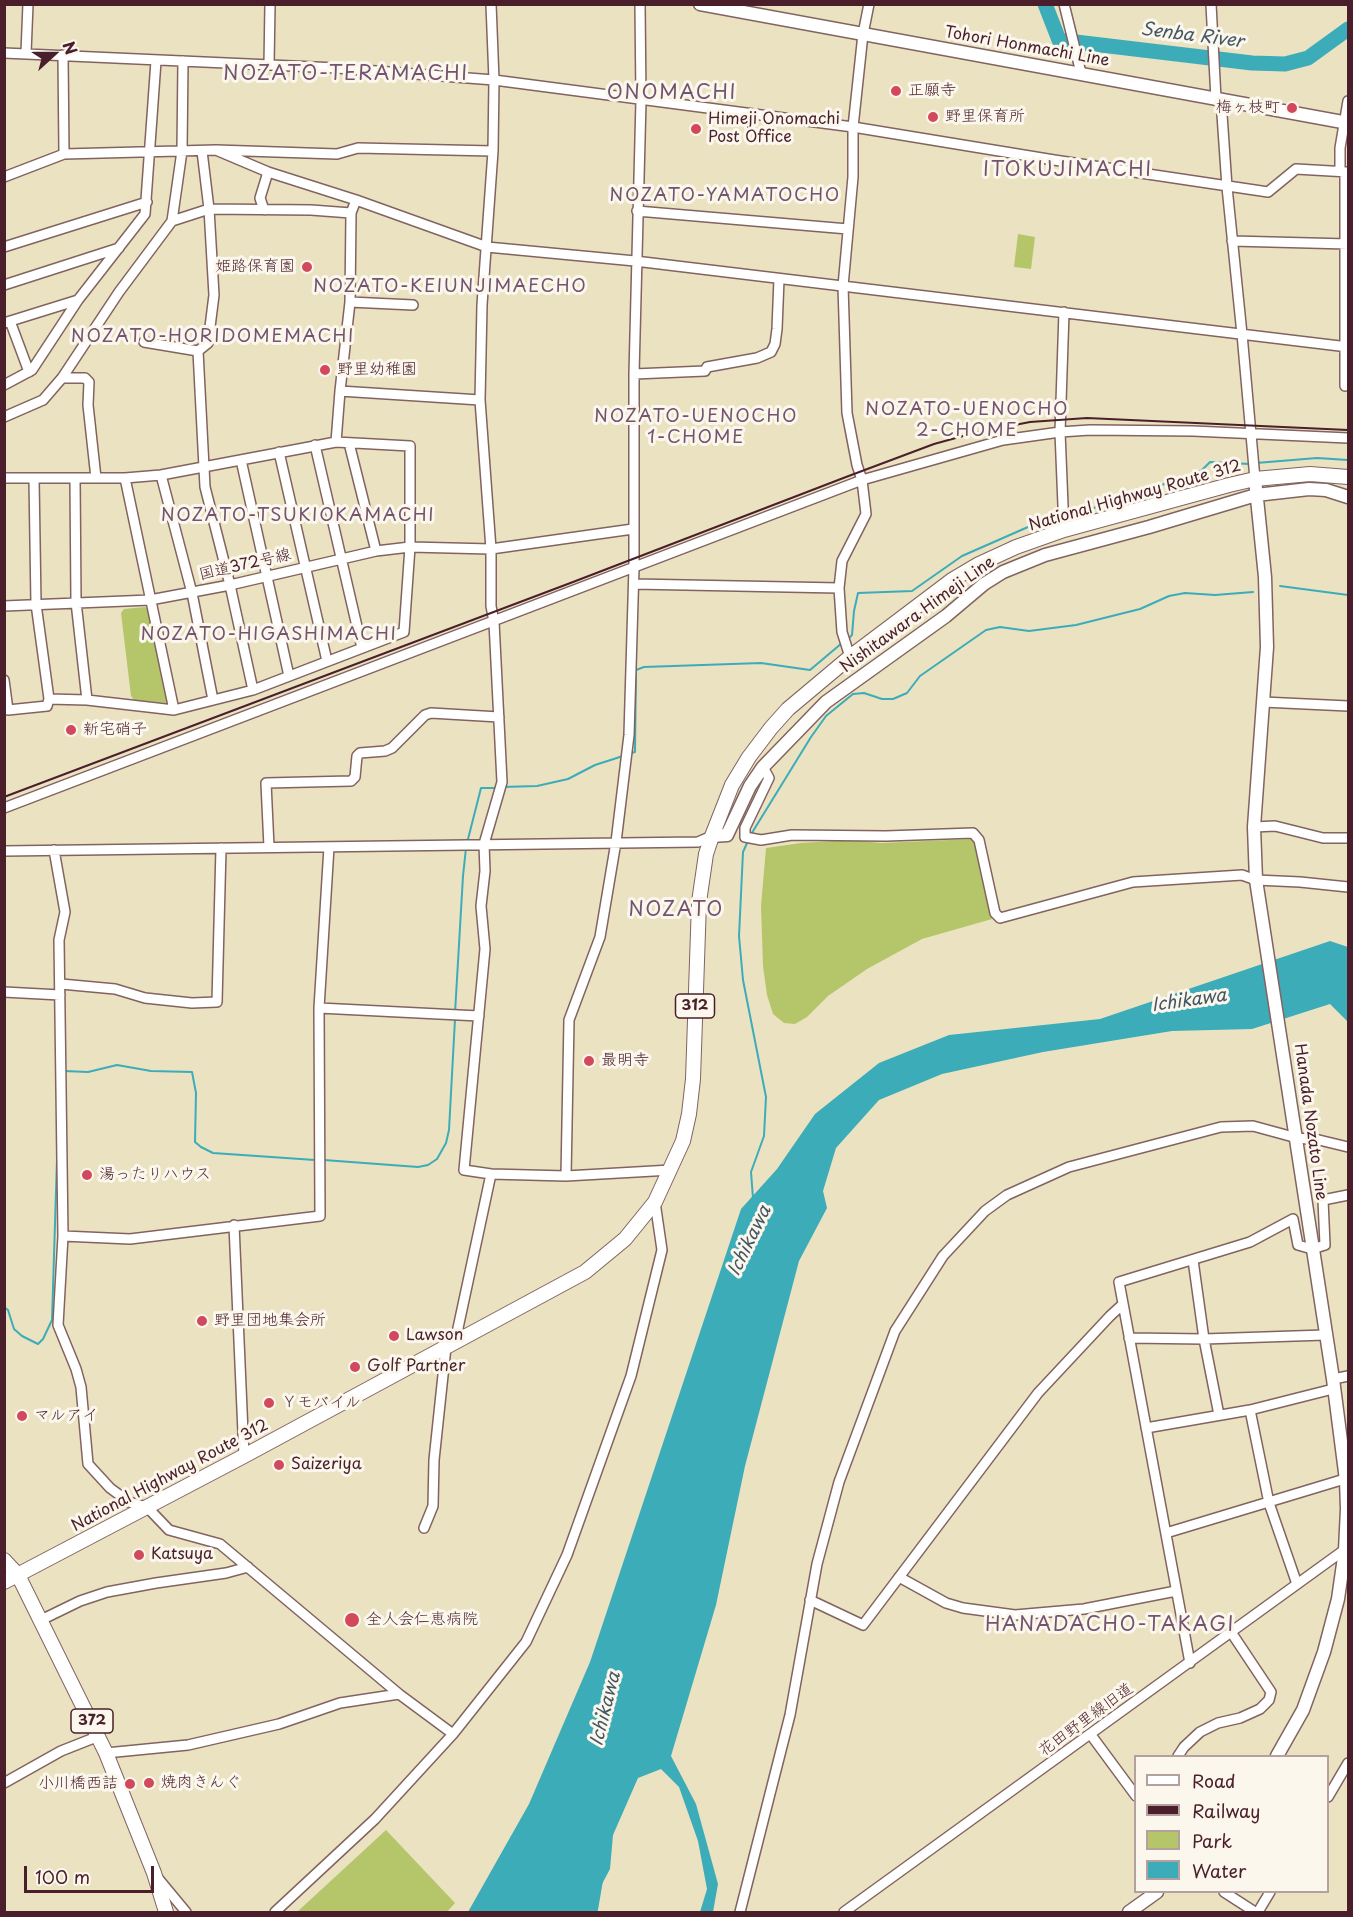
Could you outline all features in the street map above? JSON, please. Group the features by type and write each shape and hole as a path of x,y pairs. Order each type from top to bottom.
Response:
{"highway":[{"name":"National Highway Route 312","path":"4,1582 147,1508 585,1272 625,1239 655,1202 683,1141 689,1114 693,1079 699,902 706,854 712,836 732,785 771,728 788,709 850,657 952,580 979,564 1064,530 1255,479 1310,474 1348,477"},
{"name":"372","path":"4,1560 18,1575 99,1736 154,1873 166,1912"}],"main road":[{"name":"Tohori Honmachi Line","path":"700,4 1347,123"},
{"name":"Hanada Nozato Line","path":"1255,479 1265,577 1267,647 1254,826 1256,885 1333,1384 1343,1414 1347,1479 1347,1549 1338,1599 1324,1652 1303,1710 1278,1755"},
{"name":"Nishitawara Himeji Line","path":"712,836 727,835 750,786 763,767 826,702 1003,572 1045,555 1257,495 1309,489 1326,490 1348,497"},
{"path":"1129,1912 1156,1893"}],"street":[{"path":"26,53 28,4"},
{"path":"269,64 270,4"},
{"path":"491,4 494,80 488,247 482,305 480,400 502,782 484,844 481,906 485,949 464,1170 491,1174 566,1176 671,1170"},
{"path":"566,1176 569,1020 597,949 616,842 629,735 634,584 635,261 641,100 640,4"},
{"path":"850,657 842,632 839,588 842,561 866,514 862,480 847,413 843,286 853,177 853,127 863,34 869,4"},
{"path":"1064,4 1081,73"},
{"path":"1211,4 1214,62 1255,479"},
{"path":"4,53 269,64 494,80 853,127 1268,192 1296,169 1344,172"},
{"path":"63,55 64,154"},
{"path":"4,385 29,372 78,300 146,214 156,61"},
{"path":"4,417 43,400 62,378 119,292 172,221 183,152 183,61"},
{"path":"1345,386 1347,244 1345,174 1340,148 1347,123 1348,101"},
{"path":"4,177 64,154 216,150 337,154 358,148 492,151"},
{"path":"216,150 268,172 356,200 488,247 635,261 1347,346"},
{"path":"144,342 198,351 208,343 214,295 209,209 202,151"},
{"path":"264,210 260,198 268,172"},
{"path":"336,442 350,302 351,213 356,200"},
{"path":"4,247 147,202"},
{"path":"172,221 209,209 351,213"},
{"path":"637,210 848,229"},
{"path":"1233,242 1347,244"},
{"path":"4,285 119,248"},
{"path":"634,375 705,370 707,367 757,358 771,352 775,344 777,328 779,279"},
{"path":"29,372 8,322 78,300"},
{"path":"350,302 413,305"},
{"path":"1064,312 1060,432 1064,530"},
{"path":"198,351 205,487 253,690"},
{"path":"62,378 85,378 89,382 88,405 96,478"},
{"path":"340,392 480,400"},
{"path":"4,808 862,480 1003,440 1090,430 1150,430 1348,438"},
{"path":"4,478 125,478 161,475 336,442 410,446 410,547 404,632 253,690 174,710 87,700 49,699"},
{"path":"348,443 376,550"},
{"path":"315,445 362,648"},
{"path":"279,452 327,661"},
{"path":"241,460 290,676"},
{"path":"161,475 192,592 213,700"},
{"path":"75,478 76,602 87,700"},
{"path":"125,478 174,710"},
{"path":"4,680 8,710 47,706 49,699 36,604 34,479"},
{"name":"国道372号線","path":"4,606 150,600 230,585 376,550 410,547 490,549 633,529"},
{"path":"634,584 839,588"},
{"path":"1263,702 1348,706"},
{"path":"269,847 266,783 351,781 355,777 357,756 360,753 392,748 431,713 499,717"},
{"path":"763,767 769,778 745,828 745,837 760,840 792,836 973,833 979,840 995,914 999,918 1132,882 1242,874 1256,885 1348,887"},
{"path":"1254,826 1275,826 1323,838 1348,838"},
{"path":"4,851 698,842 712,836"},
{"path":"63,1236 130,1239 320,1216 319,1008 329,847"},
{"path":"62,984 115,989 146,998 192,1003 217,1002 221,848"},
{"path":"54,850 65,912 59,940 62,984 60,995 63,1236 58,1325 81,1387 88,1464 110,1488 129,1502 147,1508 169,1530 220,1544 399,1694 453,1734"},
{"path":"4,992 60,995"},
{"path":"319,1008 479,1016"},
{"path":"740,1912 790,1715 817,1564 839,1482 895,1331 943,1256 985,1211 1007,1195 1069,1167 1221,1126 1253,1126 1296,1133 1348,1147"},
{"path":"424,1528 433,1506 434,1460 451,1345 491,1174"},
{"path":"1190,1663 1119,1282 1250,1242 1293,1220 1298,1245 1312,1249 1325,1245 1323,1200 1348,1196"},
{"path":"275,1912 375,1819 453,1734 526,1642 567,1555 632,1376 662,1250 655,1202"},
{"path":"234,1225 244,1456"},
{"path":"1193,1260 1203,1339 1219,1415"},
{"path":"810,1600 863,1625 1038,1393 1102,1323 1122,1305"},
{"path":"1129,1338 1203,1339 1325,1335"},
{"path":"1146,1428 1250,1410 1333,1384 1348,1376"},
{"path":"1250,1410 1269,1503 1297,1584"},
{"path":"1166,1533 1347,1479"},
{"name":"花田野里線旧道","path":"844,1912 1347,1549"},
{"path":"41,1620 80,1601 107,1592 156,1582 226,1573 248,1567"},
{"path":"899,1577 945,1603 963,1608 1015,1615 1084,1609 1176,1591"},
{"path":"1179,1755 1200,1732 1218,1723 1240,1718 1260,1709 1269,1700 1271,1692 1231,1632"},
{"path":"106,1753 188,1745 279,1724 340,1703 399,1694"},
{"path":"1091,1735 1134,1793"},
{"path":"6,1780 61,1751 99,1736"},
{"path":"1329,1795 1348,1763"},
{"path":"154,1873 186,1912"},
{"path":"1226,1893 1257,1912 1269,1893"}],"green space":[{"path":"1018,234 1035,237 1031,269 1014,267"},
{"path":"145,607 150,611 171,699 167,703 134,700 131,696 121,613 124,609"},
{"path":"971,839 975,841 992,919 922,939 867,969 828,996 807,1017 795,1024 784,1023 773,1014 767,995 763,966 761,906 766,848 850,840 881,843"},
{"path":"386,1830 455,1903 447,1912 297,1912"}],"water":[{"path":"1330,941 1348,947 1348,1022 1330,1004 1252,1029 1172,1031 1043,1052 942,1074 879,1100 836,1148 823,1191 827,1208 799,1261 745,1466 716,1605 671,1756 696,1804 718,1884 713,1912 700,1912 707,1889 698,1841 679,1787 661,1769 638,1778 613,1835 610,1869 587,1912 468,1912 529,1804 590,1662 741,1209 777,1169 815,1114 879,1063 949,1035 1100,1019"}],"waterway":[{"name":"Senba River","path":"1045,4 1059,40 1252,63 1285,64 1308,58 1348,29"},
{"path":"1256,463 1317,458 1348,460"},
{"path":"1066,516 1114,502 1201,471 1210,462 1250,464"},
{"path":"847,640 852,635 858,593 912,591 962,556 1028,527 1060,517"},
{"path":"1280,586 1348,595"},
{"path":"750,836 826,716 853,694 864,693 882,699 893,699 907,693 920,676 986,630 1000,627 1029,631 1076,625 1140,609 1169,596 1185,593 1215,595 1253,592"},
{"path":"628,754 635,752 636,670 644,667 761,663 810,670 842,643"},
{"path":"502,787 537,786 568,779 595,765 623,756"},
{"path":"467,843 481,788 497,788"},
{"path":"748,841 743,852 739,936 743,980 766,1097 764,1136 751,1172 753,1198"},
{"path":"455,1013 466,848"},
{"path":"324,1160 418,1167 428,1165 437,1159 446,1143 449,1130 455,1019"},
{"path":"64,1071 88,1072 117,1065 151,1071 192,1072 196,1093 195,1142 201,1147 213,1153 315,1160"},
{"path":"4,1307 8,1310 14,1329 22,1336 38,1344 43,1339 52,1320 57,1159"},
{"name":"Ichikawa","path":"590,1912 595,1883"}],"railway":[{"path":"4,797 846,477 934,444 974,433 1030,422 1087,418 1348,430"}],"place":[{"name":"正願寺","path":"896,91"},
{"name":"梅ヶ枝町","path":"1292,108"},
{"name":"野里保育所","path":"933,117"},
{"name":"Himeji Onomachi Post Office","path":"696,129"},
{"name":"姫路保育園","path":"307,267"},
{"name":"野里幼稚園","path":"325,370"},
{"name":"新宅硝子","path":"71,730"},
{"name":"最明寺","path":"589,1061"},
{"name":"湯ったりハウス","path":"87,1175"},
{"name":"野里団地集会所","path":"202,1321"},
{"name":"Lawson","path":"394,1336"},
{"name":"Golf Partner","path":"355,1367"},
{"name":"Ｙモバイル","path":"269,1403"},
{"name":"マルアイ","path":"22,1416"},
{"name":"Saizeriya","path":"279,1465"},
{"name":"Katsuya","path":"139,1555"},
{"name":"全人会仁恵病院","path":"352,1620"},
{"name":"焼肉きんぐ","path":"149,1783"},
{"name":"小川橋西詰","path":"130,1784"}],"district":[{"name":"NOZATO-TERAMACHI","path":"346,74"},
{"name":"ONOMACHI","path":"672,93"},
{"name":"ITOKUJIMACHI","path":"1068,170"},
{"name":"NOZATO-YAMATOCHO","path":"725,196"},
{"name":"NOZATO-KEIUNJIMAECHO","path":"450,287"},
{"name":"NOZATO-HORIDOMEMACHI","path":"213,337"},
{"name":"NOZATO-UENOCHO 2-CHOME","path":"967,420"},
{"name":"NOZATO-UENOCHO 1-CHOME","path":"696,427"},
{"name":"NOZATO-TSUKIOKAMACHI","path":"298,516"},
{"name":"NOZATO-HIGASHIMACHI","path":"269,635"},
{"name":"NOZATO","path":"676,910"},
{"name":"HANADACHO-TAKAGI","path":"1110,1625"}]}
